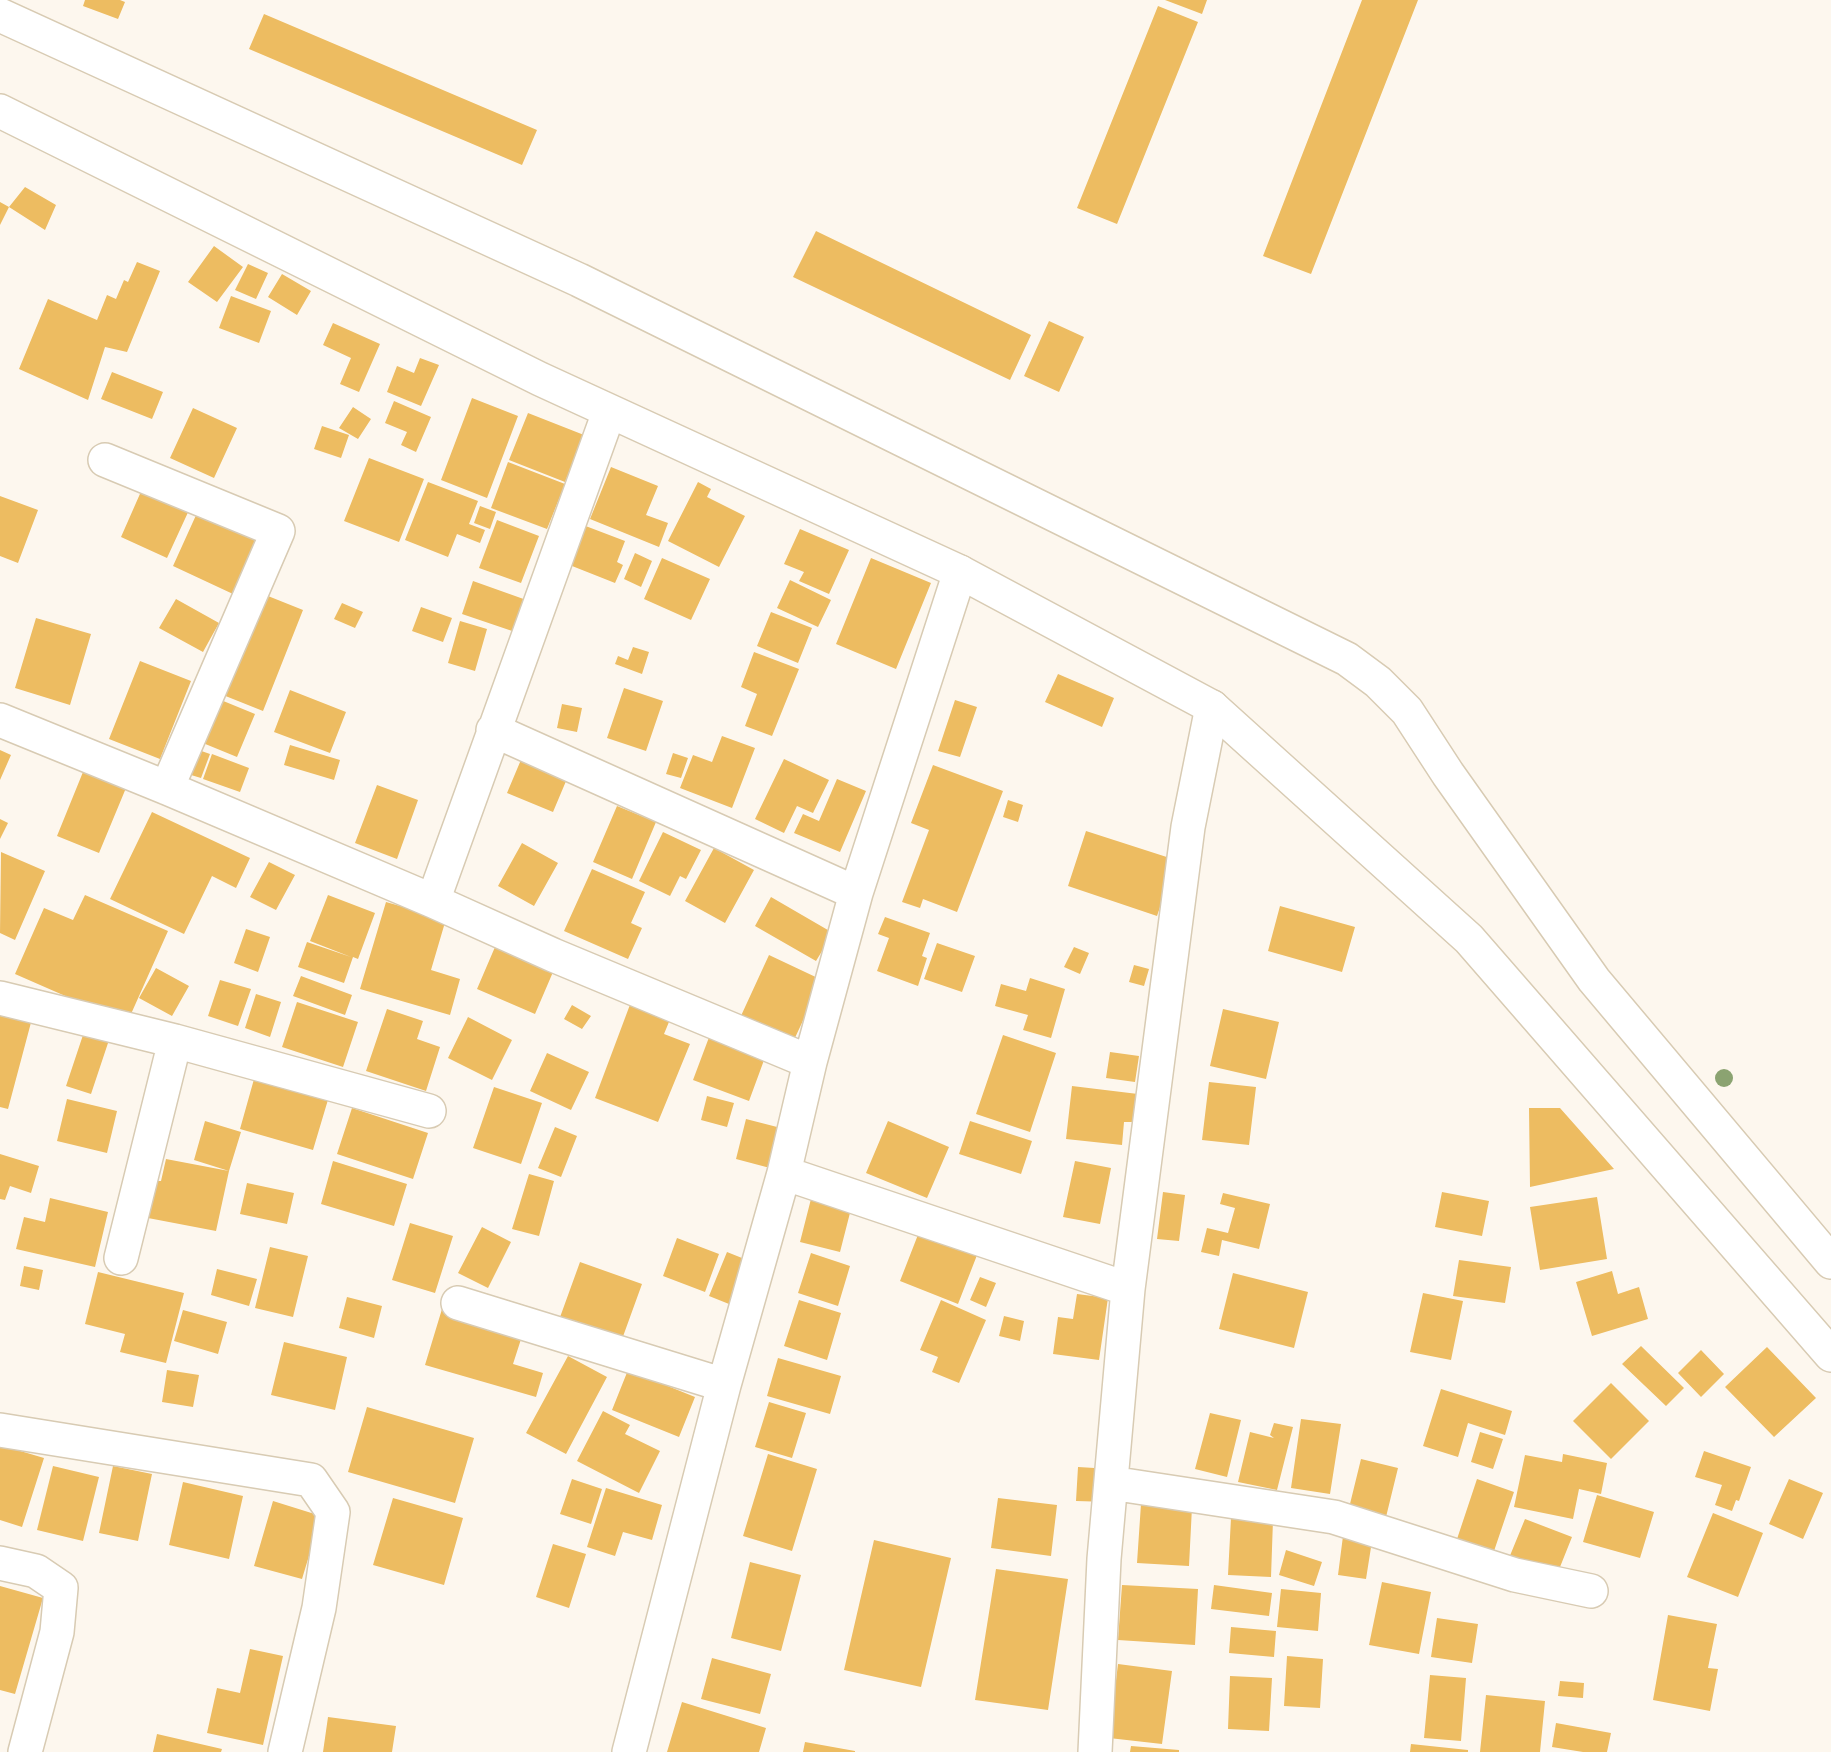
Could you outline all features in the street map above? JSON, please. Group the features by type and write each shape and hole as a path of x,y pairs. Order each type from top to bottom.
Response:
{"street":[{"path":"0,15 579,280 1347,659 1378,682 1407,711 1448,774 1594,980 1831,1263"},
{"path":"0,111 609,412 960,572 1212,707 1469,939 1831,1355"},
{"path":"432,901 609,412"},
{"path":"105,460 278,531 167,788"},
{"path":"628,1752 724,1385 784,1173 810,1062 856,893 960,572"},
{"path":"1095,1752 1104,1559 1128,1289 1188,827 1212,707"},
{"path":"0,720 167,788 432,901 552,956 810,1062"},
{"path":"493,730 856,893"},
{"path":"0,998 175,1041 429,1111"},
{"path":"121,1258 175,1041"},
{"path":"784,1173 1128,1289"},
{"path":"458,1303 724,1385"},
{"path":"0,1430 311,1480 333,1512 319,1608 285,1752"},
{"path":"1111,1483 1334,1517 1515,1575 1591,1592"},
{"path":"0,1563 36,1571 61,1588 57,1632 25,1752"}],"building":[{"path":"85,0 125,2 118,19 83,6"},
{"path":"1165,0 1207,0 1202,14"},
{"path":"1362,0 1418,0 1311,274 1263,256"},
{"path":"1158,6 1198,22 1117,224 1077,208"},
{"path":"264,14 537,130 522,165 249,49"},
{"path":"25,187 56,205 45,230 9,207"},
{"path":"0,202 9,207 0,225"},
{"path":"816,231 1031,335 1010,380 793,277"},
{"path":"214,246 243,267 217,302 188,282"},
{"path":"137,262 160,271 127,352 105,347 88,400 19,369 48,299 97,320 107,295 116,299 124,280 128,282"},
{"path":"248,264 268,273 256,299 235,290"},
{"path":"282,274 311,291 297,315 268,297"},
{"path":"231,296 271,311 259,343 219,328"},
{"path":"1049,321 1084,337 1059,392 1024,376"},
{"path":"333,323 380,344 359,392 340,384 351,358 323,345"},
{"path":"420,358 439,365 421,406 387,392 397,366 414,373"},
{"path":"112,372 163,392 152,419 101,399"},
{"path":"472,398 518,416 487,498 441,480"},
{"path":"394,401 431,417 416,452 401,445 407,432 385,423"},
{"path":"353,407 371,419 358,439 339,428"},
{"path":"193,408 237,428 214,478 170,458"},
{"path":"528,413 584,435 565,482 509,460"},
{"path":"322,426 349,435 341,458 314,449"},
{"path":"369,458 424,479 399,542 344,521"},
{"path":"508,462 565,484 547,529 491,508"},
{"path":"611,467 658,486 646,515 668,523 659,547 590,519"},
{"path":"428,482 478,501 469,524 485,530 480,543 457,534 448,557 405,540"},
{"path":"698,482 711,489 707,497 745,516 719,567 668,541"},
{"path":"143,487 190,508 167,558 121,537"},
{"path":"0,496 38,510 18,563 0,556"},
{"path":"480,506 496,512 490,529 474,523"},
{"path":"197,513 257,541 233,594 173,566"},
{"path":"497,520 539,536 521,583 479,568"},
{"path":"583,525 625,541 617,562 623,565 615,583 567,564"},
{"path":"800,529 849,550 829,594 799,581 804,572 784,564"},
{"path":"635,553 652,561 641,587 624,579"},
{"path":"662,558 710,579 691,620 644,599"},
{"path":"871,558 931,583 896,669 836,644"},
{"path":"790,580 831,600 818,627 777,608"},
{"path":"473,581 532,602 521,634 462,614"},
{"path":"258,592 303,610 263,711 218,693"},
{"path":"176,599 219,623 203,652 159,628"},
{"path":"342,603 363,612 355,628 334,619"},
{"path":"421,607 452,618 443,642 412,631"},
{"path":"771,612 812,628 798,663 757,646"},
{"path":"36,618 91,634 70,705 15,688"},
{"path":"460,621 487,629 475,671 448,663"},
{"path":"633,647 649,652 642,674 615,664 618,656 628,660"},
{"path":"754,652 799,669 772,736 745,726 757,694 741,687"},
{"path":"140,661 191,681 160,759 109,739"},
{"path":"1058,674 1114,698 1102,727 1045,702"},
{"path":"624,688 663,701 646,751 607,738"},
{"path":"290,690 346,712 330,753 274,732"},
{"path":"216,698 255,714 237,757 198,741"},
{"path":"955,700 977,707 960,757 938,751"},
{"path":"562,704 582,708 577,732 557,728"},
{"path":"722,736 755,748 732,808 680,788 693,755 712,762"},
{"path":"290,745 340,760 334,780 284,765"},
{"path":"190,747 210,754 201,778 181,772"},
{"path":"0,750 11,755 0,780"},
{"path":"673,753 688,758 681,778 666,774"},
{"path":"212,754 249,768 240,792 203,779"},
{"path":"523,755 569,774 553,812 507,793"},
{"path":"784,759 829,780 813,813 797,806 784,833 755,819"},
{"path":"933,765 1003,791 957,912 923,899 920,908 902,902 929,830 911,823"},
{"path":"83,772 126,788 99,853 57,836"},
{"path":"837,779 866,791 840,852 794,833 803,814 819,821"},
{"path":"377,785 418,800 397,859 355,843"},
{"path":"1008,800 1023,805 1018,822 1003,817"},
{"path":"617,806 656,822 632,879 593,862"},
{"path":"152,812 250,858 236,888 212,876 184,934 110,899"},
{"path":"0,819 8,823 0,839"},
{"path":"1086,831 1176,860 1157,916 1068,886"},
{"path":"663,832 701,850 686,879 680,876 670,896 639,881"},
{"path":"522,843 558,863 534,906 498,886"},
{"path":"714,848 754,870 725,923 685,901"},
{"path":"1,852 45,871 15,940 0,933"},
{"path":"269,862 295,875 276,910 250,897"},
{"path":"592,869 645,892 631,923 642,928 628,959 564,931"},
{"path":"85,895 168,931 127,1023 15,974 44,908 73,920"},
{"path":"328,895 375,913 358,959 353,957 344,983 298,967 307,942 351,957 310,941"},
{"path":"771,897 833,933 816,961 755,926"},
{"path":"386,902 446,919 431,970 460,979 450,1015 360,989"},
{"path":"1280,906 1355,927 1342,972 1268,951"},
{"path":"885,917 930,933 922,956 927,958 918,986 877,971 889,938 878,934"},
{"path":"246,929 270,937 258,972 234,963"},
{"path":"498,940 556,965 535,1014 477,989"},
{"path":"937,943 975,956 962,992 924,979"},
{"path":"1074,947 1089,953 1080,974 1064,967"},
{"path":"769,955 822,980 793,1042 740,1018"},
{"path":"1134,965 1149,969 1144,986 1129,982"},
{"path":"156,968 189,986 172,1016 139,998"},
{"path":"301,976 352,995 345,1015 293,996"},
{"path":"1030,978 1065,989 1051,1038 1023,1030 1028,1015 995,1006 1001,984 1026,991"},
{"path":"220,980 251,989 238,1026 208,1016"},
{"path":"256,994 281,1002 270,1037 245,1028"},
{"path":"297,1002 358,1022 343,1067 282,1047"},
{"path":"631,1002 671,1017 664,1034 690,1044 658,1122 595,1098"},
{"path":"572,1005 591,1016 582,1029 564,1019"},
{"path":"0,1006 33,1015 8,1109 0,1107"},
{"path":"387,1009 423,1021 417,1039 440,1047 426,1091 366,1071"},
{"path":"1223,1009 1279,1022 1266,1079 1210,1066"},
{"path":"468,1017 512,1040 492,1080 448,1058"},
{"path":"84,1032 109,1040 91,1094 66,1086"},
{"path":"711,1032 767,1052 749,1101 693,1080"},
{"path":"1003,1035 1056,1053 1030,1132 976,1114"},
{"path":"1110,1052 1139,1056 1135,1082 1106,1078"},
{"path":"547,1053 589,1072 571,1110 530,1091"},
{"path":"256,1072 330,1093 313,1150 240,1129"},
{"path":"1209,1082 1256,1087 1249,1145 1202,1140"},
{"path":"1072,1086 1138,1094 1135,1122 1124,1122 1122,1145 1066,1139"},
{"path":"494,1087 542,1103 521,1164 473,1148"},
{"path":"707,1096 734,1103 727,1127 701,1120"},
{"path":"67,1099 117,1111 107,1153 57,1141"},
{"path":"352,1108 428,1133 413,1179 337,1154"},
{"path":"1529,1108 1560,1108 1614,1169 1530,1187"},
{"path":"746,1119 781,1128 770,1168 736,1159"},
{"path":"205,1121 241,1132 229,1171 194,1160"},
{"path":"888,1121 949,1147 927,1198 866,1173"},
{"path":"970,1121 1032,1141 1021,1174 959,1154"},
{"path":"555,1127 577,1136 561,1177 538,1168"},
{"path":"0,1154 39,1166 31,1193 10,1186 5,1200 0,1199"},
{"path":"166,1159 229,1171 216,1231 148,1218 156,1181 161,1181"},
{"path":"333,1161 407,1184 394,1226 321,1204"},
{"path":"1075,1161 1111,1168 1100,1224 1063,1217"},
{"path":"529,1174 554,1181 539,1236 512,1229"},
{"path":"247,1183 294,1193 287,1224 240,1214"},
{"path":"1163,1192 1185,1195 1179,1241 1157,1239"},
{"path":"1442,1192 1489,1201 1482,1236 1435,1227"},
{"path":"1223,1193 1270,1204 1259,1249 1222,1240 1219,1256 1201,1252 1207,1228 1228,1233 1235,1208 1220,1204"},
{"path":"812,1195 852,1205 840,1252 800,1242"},
{"path":"1597,1197 1607,1259 1540,1270 1530,1207"},
{"path":"50,1198 108,1212 95,1267 16,1249 24,1217 45,1222"},
{"path":"410,1223 453,1236 435,1293 392,1280"},
{"path":"482,1227 511,1242 488,1288 458,1273"},
{"path":"921,1227 979,1250 958,1304 900,1281"},
{"path":"677,1238 719,1254 705,1292 663,1276"},
{"path":"270,1247 308,1256 293,1317 255,1308"},
{"path":"727,1252 752,1262 734,1306 709,1296"},
{"path":"811,1253 850,1266 838,1306 798,1293"},
{"path":"1459,1260 1511,1267 1505,1303 1453,1296"},
{"path":"580,1262 642,1284 621,1342 559,1320"},
{"path":"24,1266 43,1270 39,1290 20,1286"},
{"path":"217,1269 257,1279 249,1306 211,1295"},
{"path":"1612,1271 1618,1294 1639,1287 1648,1319 1592,1336 1576,1282"},
{"path":"98,1272 184,1293 166,1363 120,1352 125,1334 85,1324"},
{"path":"1233,1273 1308,1292 1294,1348 1219,1329"},
{"path":"980,1277 996,1283 986,1307 970,1300"},
{"path":"1423,1293 1463,1301 1451,1360 1410,1352"},
{"path":"1077,1294 1108,1298 1099,1360 1053,1354 1058,1317 1073,1319"},
{"path":"347,1297 382,1306 374,1338 339,1328"},
{"path":"799,1300 841,1313 827,1360 784,1346"},
{"path":"941,1300 986,1320 959,1383 932,1372 938,1357 920,1350"},
{"path":"442,1309 523,1333 513,1364 543,1373 536,1397 425,1365"},
{"path":"183,1310 227,1322 218,1354 174,1341"},
{"path":"1004,1316 1024,1321 1020,1341 999,1336"},
{"path":"284,1342 347,1357 335,1410 271,1395"},
{"path":"1641,1346 1684,1388 1666,1406 1622,1364"},
{"path":"1767,1347 1816,1398 1774,1437 1725,1387"},
{"path":"1701,1350 1724,1374 1701,1397 1678,1373"},
{"path":"568,1356 607,1377 566,1454 526,1433"},
{"path":"778,1358 841,1376 830,1414 767,1396"},
{"path":"167,1370 199,1375 193,1407 162,1402"},
{"path":"628,1370 695,1397 679,1437 612,1410"},
{"path":"1611,1383 1649,1421 1611,1459 1573,1421"},
{"path":"1441,1389 1512,1411 1505,1435 1468,1423 1458,1457 1423,1446"},
{"path":"769,1402 806,1413 792,1458 755,1447"},
{"path":"367,1407 474,1438 455,1503 348,1472"},
{"path":"603,1411 630,1425 625,1434 660,1451 639,1493 577,1461"},
{"path":"1210,1413 1241,1420 1227,1477 1195,1469"},
{"path":"1301,1419 1341,1424 1330,1494 1291,1488"},
{"path":"1274,1423 1293,1427 1277,1490 1238,1482 1250,1432 1274,1438 1270,1435"},
{"path":"1480,1432 1503,1439 1493,1469 1471,1462"},
{"path":"0,1445 44,1458 22,1527 0,1520"},
{"path":"1704,1451 1751,1467 1739,1501 1736,1500 1732,1511 1715,1505 1722,1485 1695,1477"},
{"path":"768,1454 817,1469 792,1551 743,1536"},
{"path":"1563,1454 1607,1463 1601,1494 1579,1489 1573,1519 1514,1507 1525,1455 1562,1462"},
{"path":"1361,1459 1398,1468 1386,1517 1349,1508"},
{"path":"53,1466 99,1477 83,1541 37,1530"},
{"path":"113,1466 152,1474 138,1541 99,1533"},
{"path":"1078,1467 1111,1469 1109,1502 1076,1501"},
{"path":"572,1479 602,1489 591,1524 560,1514"},
{"path":"1477,1479 1514,1492 1493,1554 1456,1542"},
{"path":"1789,1479 1823,1493 1803,1539 1769,1524"},
{"path":"183,1482 243,1496 229,1559 169,1545"},
{"path":"606,1488 662,1505 652,1540 623,1532 615,1556 587,1547"},
{"path":"1597,1495 1654,1512 1640,1558 1583,1542"},
{"path":"393,1498 463,1518 444,1585 373,1565"},
{"path":"998,1498 1057,1505 1051,1556 991,1548"},
{"path":"273,1501 321,1516 302,1579 254,1566"},
{"path":"1141,1504 1192,1507 1189,1566 1137,1563"},
{"path":"1713,1513 1763,1533 1738,1597 1687,1577"},
{"path":"1231,1518 1273,1520 1271,1577 1228,1575"},
{"path":"1525,1519 1572,1537 1556,1577 1509,1558"},
{"path":"1343,1536 1372,1541 1366,1579 1338,1575"},
{"path":"874,1540 951,1558 921,1687 844,1670"},
{"path":"553,1544 586,1554 569,1608 536,1597"},
{"path":"1286,1550 1322,1562 1314,1586 1279,1575"},
{"path":"750,1562 801,1575 781,1651 731,1638"},
{"path":"996,1569 1068,1579 1048,1710 975,1700"},
{"path":"1382,1582 1431,1592 1419,1654 1369,1645"},
{"path":"1122,1585 1198,1589 1195,1645 1118,1640"},
{"path":"1214,1585 1272,1593 1269,1616 1211,1609"},
{"path":"0,1586 43,1598 15,1694 0,1690"},
{"path":"1281,1589 1321,1593 1318,1631 1277,1627"},
{"path":"1668,1615 1717,1624 1708,1668 1718,1669 1710,1711 1653,1700"},
{"path":"1437,1618 1478,1624 1472,1663 1431,1657"},
{"path":"1231,1627 1276,1631 1274,1657 1229,1653"},
{"path":"250,1649 283,1656 263,1745 207,1733 217,1688 240,1693"},
{"path":"1287,1656 1323,1659 1320,1708 1284,1706"},
{"path":"712,1658 771,1674 760,1714 701,1699"},
{"path":"1118,1664 1172,1671 1162,1744 1109,1738"},
{"path":"1430,1675 1466,1678 1461,1741 1424,1738"},
{"path":"1230,1676 1272,1678 1269,1731 1228,1729"},
{"path":"1560,1681 1584,1683 1583,1698 1558,1696"},
{"path":"1486,1695 1545,1701 1540,1752 1480,1752"},
{"path":"682,1702 766,1728 759,1752 667,1752"},
{"path":"328,1717 396,1726 392,1752 323,1752"},
{"path":"1556,1723 1611,1733 1607,1752 1583,1752 1552,1747"},
{"path":"157,1734 222,1749 221,1752 153,1752"},
{"path":"805,1742 855,1751 855,1752 803,1752"},
{"path":"1411,1744 1468,1750 1468,1752 1410,1752"},
{"path":"1131,1746 1179,1750 1179,1752 1130,1752"}]}
